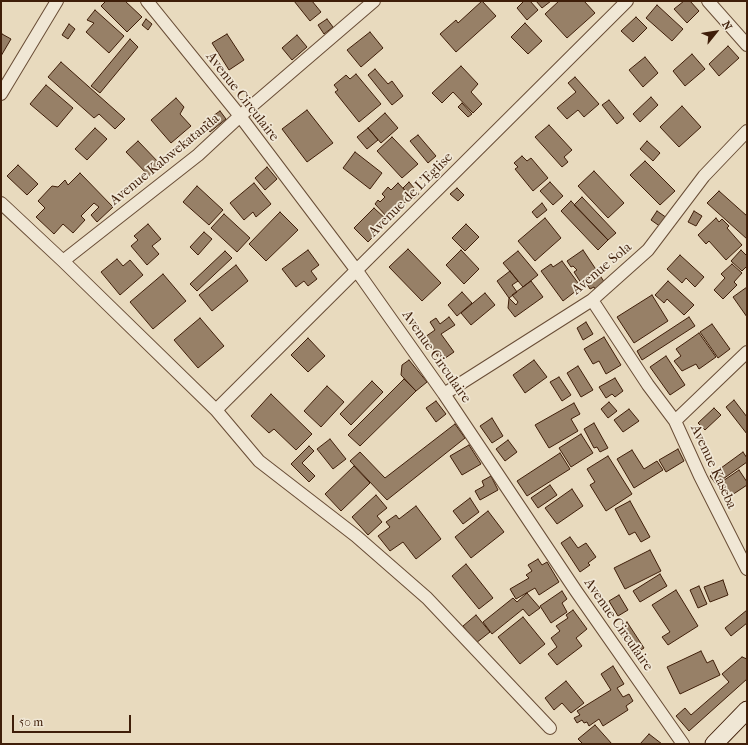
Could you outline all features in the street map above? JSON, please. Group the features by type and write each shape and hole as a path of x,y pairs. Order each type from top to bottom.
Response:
{"main road":[{"path":"714,744 747,710"}],"street":[{"path":"1,94 57,1"},
{"name":"Avenue Circulaire","path":"147,1 240,116 357,271 444,394 576,591 683,744"},
{"name":"Avenue Kabwekatanda","path":"64,261 198,155 240,116 374,1"},
{"name":"Avenue de L'Eglise","path":"216,410 627,1"},
{"path":"708,1 747,45"},
{"name":"Avenue Sola","path":"444,394 592,300 648,250 704,176 747,132"},
{"path":"1,203 64,261 216,410 259,461 356,536 427,598 550,728"},
{"name":"Avenue Kaseba","path":"592,300 648,385 675,421 703,482 747,569"},
{"name":"Avenue Kaseba","path":"675,421 747,352"}],"building":[{"path":"106,1 125,1 142,17 127,32 101,6"},
{"path":"294,1 312,1 321,12 310,21"},
{"path":"482,1 496,16 456,52 440,34 456,20 458,23"},
{"path":"524,1 530,1 538,10 527,20 517,8"},
{"path":"536,1 551,1 542,8"},
{"path":"559,1 584,1 595,13 567,38 545,14"},
{"path":"684,1 690,1 699,11 687,23 674,9"},
{"path":"657,5 683,29 672,41 646,18"},
{"path":"95,10 124,36 109,53 86,32 94,23 87,20"},
{"path":"636,17 647,28 633,42 621,31"},
{"path":"146,19 152,24 148,30 142,25"},
{"path":"327,19 333,27 324,34 318,25"},
{"path":"525,23 542,41 528,54 511,37"},
{"path":"69,24 75,29 68,39 62,35"},
{"path":"370,32 383,48 361,67 347,50"},
{"path":"2,34 11,39 1,56 1,36"},
{"path":"227,34 244,60 229,70 212,43"},
{"path":"297,35 307,47 292,60 282,48"},
{"path":"130,39 138,47 100,93 91,86"},
{"path":"728,46 739,58 719,76 709,64"},
{"path":"692,54 705,69 685,86 673,71"},
{"path":"645,57 658,73 643,87 629,70"},
{"path":"61,62 125,119 115,129 99,114 94,118 48,77"},
{"path":"461,66 478,84 471,92 482,104 473,113 453,92 442,103 432,93"},
{"path":"375,69 388,84 392,81 403,96 392,105 368,75"},
{"path":"356,74 381,104 359,122 335,92 338,90 334,85 346,75 350,79"},
{"path":"575,77 599,104 584,117 578,110 567,119 557,108 576,92 568,83"},
{"path":"46,85 73,108 57,127 30,104"},
{"path":"651,97 658,105 640,122 633,114"},
{"path":"176,98 184,107 180,114 191,126 171,143 151,120"},
{"path":"609,100 624,118 617,124 602,105"},
{"path":"462,103 472,114 468,117 458,107"},
{"path":"682,106 701,127 679,147 660,127"},
{"path":"307,110 333,143 307,162 282,129"},
{"path":"220,111 226,119 210,132 203,123"},
{"path":"385,113 398,128 381,143 368,128"},
{"path":"549,125 572,150 564,157 568,162 562,167 535,137"},
{"path":"95,128 107,139 87,160 75,149"},
{"path":"368,128 378,140 367,149 357,137"},
{"path":"418,135 436,156 428,163 410,141"},
{"path":"392,137 418,164 402,178 377,151"},
{"path":"138,141 161,165 149,176 126,152"},
{"path":"647,141 660,153 653,161 640,149"},
{"path":"355,152 382,173 370,189 343,168"},
{"path":"522,156 527,161 531,158 548,178 533,191 515,169 518,167 514,163"},
{"path":"645,161 675,191 660,205 630,175"},
{"path":"18,165 38,184 27,195 7,176"},
{"path":"267,167 277,179 265,190 255,178"},
{"path":"594,171 624,203 608,218 578,186"},
{"path":"80,173 113,207 97,222 91,215 99,207 94,203 81,216 85,220 73,233 63,224 54,234 36,217 45,208 38,201 52,186 58,187 65,180 68,185"},
{"path":"409,182 419,194 413,199 403,188"},
{"path":"550,182 563,196 553,205 540,191"},
{"path":"254,183 271,204 256,217 253,212 244,220 230,203"},
{"path":"398,183 411,197 388,218 375,204 378,200 380,202 385,197 382,194 388,187 391,190"},
{"path":"197,186 223,210 209,225 183,202"},
{"path":"457,188 464,195 458,201 450,194"},
{"path":"719,191 747,216 747,239 707,203"},
{"path":"582,197 616,233 608,240 574,205"},
{"path":"571,201 608,240 598,250 561,211"},
{"path":"542,203 547,210 537,218 532,212"},
{"path":"374,208 388,221 368,242 354,228"},
{"path":"657,211 667,218 661,227 651,220"},
{"path":"694,211 702,216 696,226 688,222"},
{"path":"280,212 298,230 266,261 249,244"},
{"path":"224,214 250,238 237,252 211,228"},
{"path":"545,218 561,238 535,261 518,241"},
{"path":"716,218 719,222 722,219 729,226 727,228 742,245 726,260 709,241 706,244 698,235"},
{"path":"148,224 161,239 152,246 159,254 147,265 131,246 138,240 134,236"},
{"path":"466,224 479,237 465,251 452,238"},
{"path":"204,232 212,239 198,255 190,247"},
{"path":"408,249 441,283 422,301 389,267"},
{"path":"308,250 319,265 311,271 317,279 308,286 304,281 296,287 282,269"},
{"path":"461,250 479,269 464,284 446,265"},
{"path":"583,250 605,283 595,289 594,287 590,289 587,284 583,286 574,272 577,270 573,266 571,267 567,261"},
{"path":"741,250 747,256 747,266 742,271 731,261"},
{"path":"225,251 232,258 197,291 190,284"},
{"path":"518,251 538,275 523,287 503,263"},
{"path":"680,255 704,277 695,287 686,278 682,283 667,269"},
{"path":"117,259 123,266 130,260 143,275 120,295 101,272"},
{"path":"562,261 581,287 563,301 541,271 551,264 553,267"},
{"path":"732,264 742,273 734,282 737,285 723,299 714,290 725,278 721,274"},
{"path":"236,265 248,281 212,311 199,295"},
{"path":"510,271 518,281 512,285 517,292 509,298 497,281"},
{"path":"163,274 186,301 153,329 130,302"},
{"path":"531,281 543,297 515,317 508,308 509,298 516,305 518,302 512,295"},
{"path":"668,281 694,305 684,315 667,299 664,303 655,295"},
{"path":"747,287 747,317 733,297"},
{"path":"462,292 472,303 457,316 448,305"},
{"path":"485,293 495,305 471,325 461,313"},
{"path":"652,295 668,321 634,343 617,317"},
{"path":"449,317 455,325 441,334 454,352 441,361 425,337 435,330 430,322 436,318 440,324"},
{"path":"689,317 695,326 642,360 637,351"},
{"path":"200,318 224,346 198,368 174,340"},
{"path":"586,322 593,334 583,340 577,328"},
{"path":"712,324 730,349 718,358 700,332"},
{"path":"699,333 716,357 699,369 696,364 682,371 674,361 681,356 676,349"},
{"path":"604,337 621,365 606,374 599,361 593,364 584,349"},
{"path":"308,338 325,356 308,372 291,355"},
{"path":"666,356 685,385 670,395 650,367"},
{"path":"409,360 427,382 416,391 401,375 402,365"},
{"path":"534,360 547,377 525,393 513,375"},
{"path":"578,366 593,390 581,397 567,373"},
{"path":"559,377 571,395 562,401 550,382"},
{"path":"615,378 623,391 615,397 612,394 606,398 599,387"},
{"path":"404,379 416,391 360,446 348,435"},
{"path":"372,381 383,392 351,425 340,414"},
{"path":"327,386 344,402 321,427 304,411"},
{"path":"271,394 312,434 296,450 274,429 269,433 251,416"},
{"path":"734,400 747,417 747,434 726,407"},
{"path":"436,401 446,414 436,422 426,408"},
{"path":"609,402 617,411 608,418 601,409"},
{"path":"574,403 580,414 571,419 578,431 549,448 535,425"},
{"path":"714,408 721,415 705,430 698,423"},
{"path":"629,409 639,421 623,432 614,420"},
{"path":"492,418 503,436 492,443 480,426"},
{"path":"594,423 608,448 600,452 597,447 594,448 584,429"},
{"path":"455,424 465,438 387,500 350,461 360,452 385,478"},
{"path":"581,434 593,453 571,467 559,448"},
{"path":"330,439 346,459 333,469 317,449"},
{"path":"508,440 517,452 505,461 496,449"},
{"path":"469,445 481,464 462,475 450,456"},
{"path":"309,446 314,451 302,463 315,476 309,482 291,464"},
{"path":"678,449 684,461 666,472 659,460"},
{"path":"632,450 644,469 657,461 663,470 634,488 617,459"},
{"path":"743,452 747,458 747,462 716,484 710,476"},
{"path":"560,453 570,469 527,496 517,481"},
{"path":"608,456 632,494 606,511 590,485 595,482 587,469"},
{"path":"354,466 370,483 341,511 325,494"},
{"path":"739,470 747,482 747,485 726,499 717,485"},
{"path":"491,476 498,490 480,500 475,491 484,486 482,481"},
{"path":"550,485 557,495 538,508 531,498"},
{"path":"572,489 583,506 557,524 545,508"},
{"path":"376,495 387,508 377,516 382,522 368,535 352,517"},
{"path":"470,498 479,512 463,524 453,511"},
{"path":"630,501 650,537 641,542 635,532 629,535 615,509"},
{"path":"416,506 441,539 416,559 403,542 390,551 378,536 390,527 386,522 396,515 399,519"},
{"path":"488,511 504,532 471,558 455,537"},
{"path":"570,537 578,548 586,543 596,557 588,563 590,565 580,572 561,543"},
{"path":"650,550 661,571 625,589 614,568"},
{"path":"538,559 542,565 547,562 559,582 539,595 535,588 516,599 510,589 529,578 526,575 532,571 528,565"},
{"path":"466,564 493,598 479,609 452,576"},
{"path":"660,574 667,586 640,602 633,591"},
{"path":"723,580 728,595 710,602 704,587"},
{"path":"699,586 707,604 698,608 690,590"},
{"path":"676,590 698,626 668,645 662,637 670,632 652,605"},
{"path":"562,591 567,599 562,603 567,612 551,623 540,606"},
{"path":"527,593 540,608 529,616 523,609 492,634 483,622 513,598 517,602"},
{"path":"619,595 628,610 618,616 609,601"},
{"path":"573,610 587,629 576,638 582,646 557,665 548,654 557,647 551,638 560,631 556,626 568,618 566,615"},
{"path":"747,610 747,623 731,636 725,628"},
{"path":"476,615 490,632 476,643 463,626"},
{"path":"523,617 545,644 520,664 498,637"},
{"path":"627,622 644,648 634,654 617,629"},
{"path":"701,651 707,663 713,660 720,675 680,694 667,667"},
{"path":"742,657 747,659 747,679 689,731 676,716 685,708 691,715 729,682 722,674"},
{"path":"613,666 624,684 617,688 623,697 629,694 633,701 626,706 628,710 603,726 599,719 589,726 587,722 584,723 582,720 577,723 574,718 580,715 577,711 611,690 601,674"},
{"path":"566,681 584,703 571,713 562,703 554,710 545,698"},
{"path":"595,725 612,744 583,744 578,739"},
{"path":"649,734 662,744 640,744"}]}
